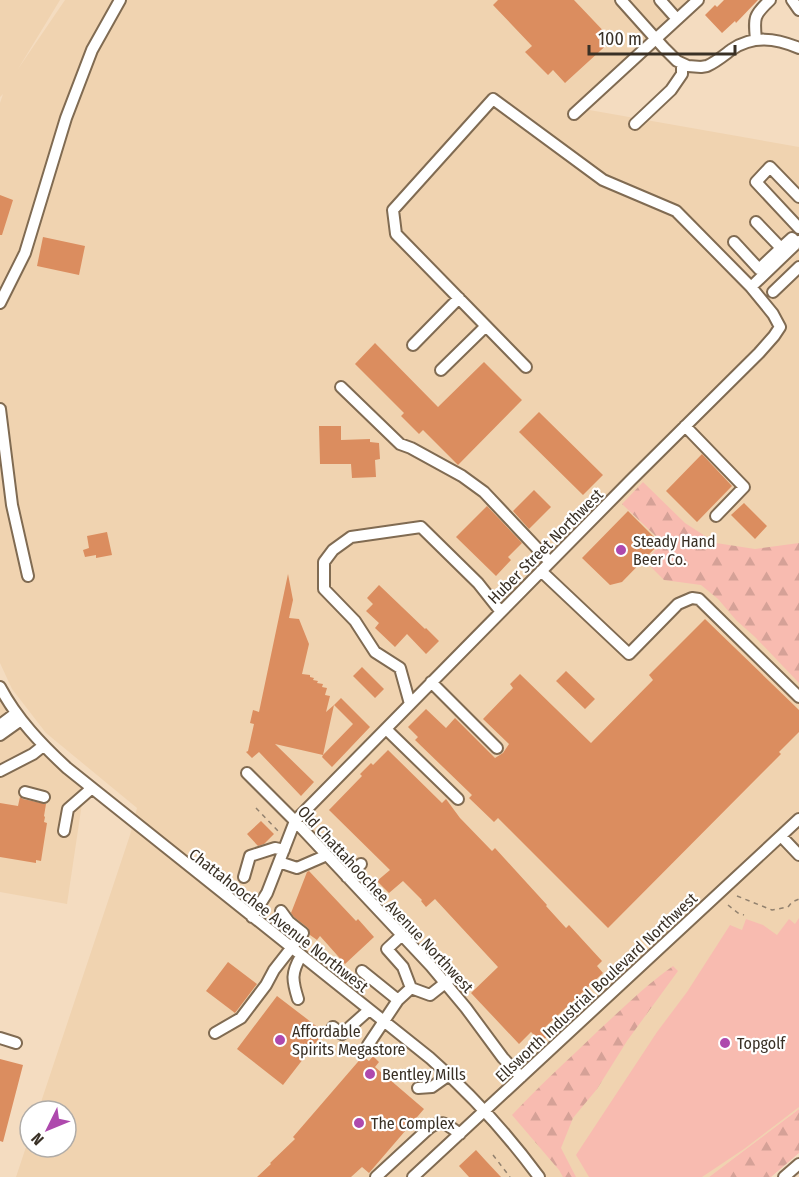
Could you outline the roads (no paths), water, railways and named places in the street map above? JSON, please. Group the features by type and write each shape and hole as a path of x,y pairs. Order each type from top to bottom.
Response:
{"street":[{"path":"0,303 25,253 66,118 92,50 120,0"},
{"path":"621,0 664,48 682,64 695,67 707,66 742,44 756,40 776,40 799,48"},
{"path":"660,0 677,19"},
{"path":"574,114 698,0"},
{"path":"756,40 756,15 770,0"},
{"path":"792,0 799,10"},
{"path":"635,124 671,90 682,74 682,64"},
{"name":"Huber Street Northwest","path":"252,917 267,893 295,821 759,353 780,327 773,314 751,287 676,211 603,180 493,99 393,210 396,234 459,298"},
{"path":"799,197 770,167 756,182 799,228"},
{"path":"756,222 799,266 773,292"},
{"path":"735,242 759,269 784,250 798,243"},
{"path":"751,287 784,250"},
{"path":"413,345 459,298 526,367"},
{"path":"441,370 486,326"},
{"path":"341,387 400,444 411,447 462,476 484,492 550,562"},
{"path":"0,409 12,505 28,576"},
{"path":"685,426 744,487 716,516"},
{"path":"410,704 400,668 375,652 355,621 324,589 324,562 333,550 351,537 421,527 478,583 501,612"},
{"path":"541,571 629,654 678,604 692,598 699,598 799,697"},
{"path":"431,682 497,748"},
{"name":"Chattahoochee Avenue Northwest","path":"0,687 43,746 67,768 449,1076 485,1110 520,1150 536,1176"},
{"path":"0,742 4,738 2,730 19,716"},
{"path":"386,729 458,799"},
{"path":"0,771 43,746"},
{"name":"Old Chattahoochee Avenue Northwest","path":"247,773 347,877 433,960 449,979 466,1008 503,1058 521,1077"},
{"path":"64,831 65,805 92,788"},
{"path":"25,792 44,797"},
{"name":"Ellsworth Industrial Boulevard Northwest","path":"421,1175 485,1110 799,819"},
{"path":"781,836 799,855"},
{"path":"244,877 250,856 275,848 284,850"},
{"path":"279,862 297,868 327,855"},
{"path":"347,877 361,864"},
{"path":"215,1033 241,1018 303,933 289,922 281,911"},
{"path":"410,939 387,949 403,967 411,988 430,995 449,979"},
{"path":"298,999 293,985 294,968 301,956"},
{"path":"362,971 398,1000"},
{"path":"368,1045 398,1000 411,988"},
{"path":"333,1027 342,1034 369,1010"},
{"path":"0,1038 16,1043"},
{"path":"418,1088 432,1087 449,1076"},
{"path":"376,1177 436,1123 444,1123 460,1134"},
{"path":"784,1177 799,1164"}],"place":[{"name":"Steady Hand Beer Co.","path":"621,550"},
{"name":"Affordable Spirits Megastore","path":"280,1040"},
{"name":"Topgolf","path":"725,1043"},
{"name":"Bentley Mills","path":"370,1074"},
{"name":"The Complex","path":"359,1123"}]}
